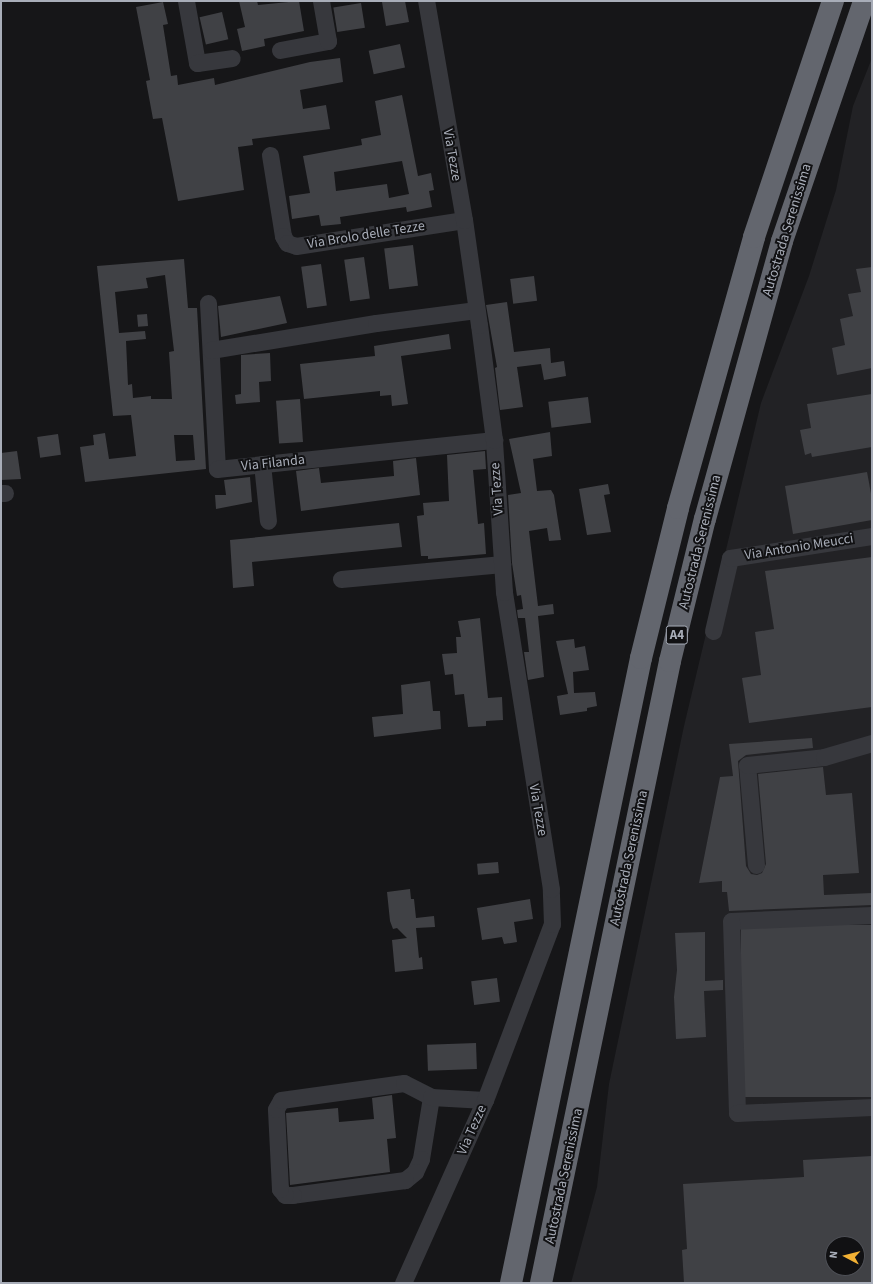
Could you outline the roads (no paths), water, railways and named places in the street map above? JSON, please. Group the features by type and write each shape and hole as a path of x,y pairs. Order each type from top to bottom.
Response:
{"highway":[{"name":"Autostrada Serenissima","path":"511,1283 641,658 678,508 754,237 833,1"},
{"name":"Autostrada Serenissima","path":"541,1283 670,661 704,519 782,241 864,1"}],"street":[{"path":"186,1 197,63 232,58"},
{"path":"280,50 328,41 322,1"},
{"name":"Via Tezze","path":"403,1283 485,1100 552,924 551,889 520,706 502,564 494,440 464,220 426,1"},
{"name":"Via Brolo delle Tezze","path":"270,155 282,236 287,243 296,246 464,220"},
{"name":"Via Filanda","path":"208,304 217,469 494,440"},
{"path":"211,350 376,323 476,310"},
{"path":"262,464 268,521"},
{"name":"Via Antonio Meucci","path":"713,631 730,558 872,536"},
{"path":"341,579 502,564"},
{"path":"756,865 747,765 824,758 872,743"},
{"path":"872,915 731,921 737,1113 872,1108"},
{"path":"431,1097 421,1159 415,1172 405,1180 293,1195 285,1195 280,1189 276,1109 281,1100 404,1083 431,1097 485,1100"}]}
